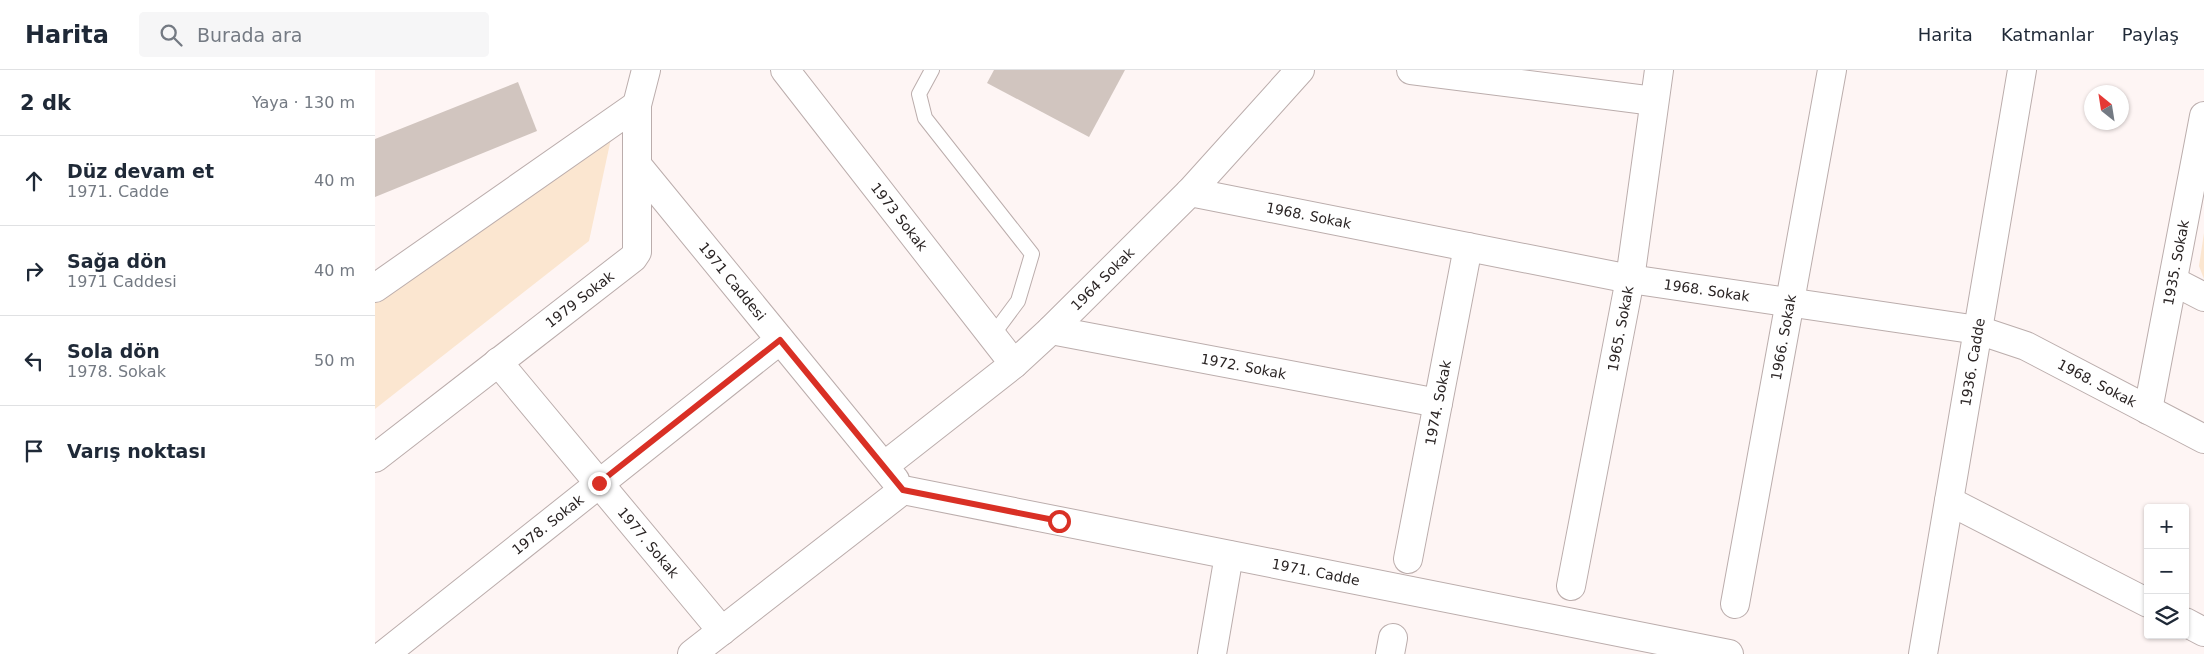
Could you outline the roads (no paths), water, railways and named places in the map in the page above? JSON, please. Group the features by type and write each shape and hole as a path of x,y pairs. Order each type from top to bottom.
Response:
{"street":[{"name":"1979 Sokak","path":"375,458 633,258 638,246 637,105 646,70"},
{"name":"1973 Sokak","path":"785,70 1014,364"},
{"path":"1411,70 1654,101"},
{"name":"1965. Sokak","path":"1571,586 1630,278 1659,70"},
{"name":"1966. Sokak","path":"1735,604 1832,70"},
{"name":"1936. Cadde","path":"1923,654 2023,70"},
{"name":"1964 Sokak","path":"884,466 1014,364 1051,330 1190,192 1297,72"},
{"path":"375,288 637,105"},
{"name":"1935. Sokak","path":"2148,410 2204,116"},
{"name":"1971 Caddesi","path":"638,166 903,490"},
{"name":"1968. Sokak","path":"1190,192 1630,278 1978,330 2026,346 2204,439"},
{"name":"1974. Sokak","path":"1408,559 1468,247"},
{"path":"2173,281 2204,297"},
{"name":"1972. Sokak","path":"1051,330 1438,402"},
{"name":"1978. Sokak","path":"385,654 780,340"},
{"name":"1977. Sokak","path":"498,362 722,630"},
{"path":"692,654 903,490"},
{"name":"1971. Cadde","path":"903,490 1729,654"},
{"path":"1949,501 2144,601"},
{"path":"1212,654 1229,555"},
{"path":"2189,624 2204,632"}],"lane":[{"path":"931,70 919,94 925,118 1031,254 1019,302 992,336"}]}
